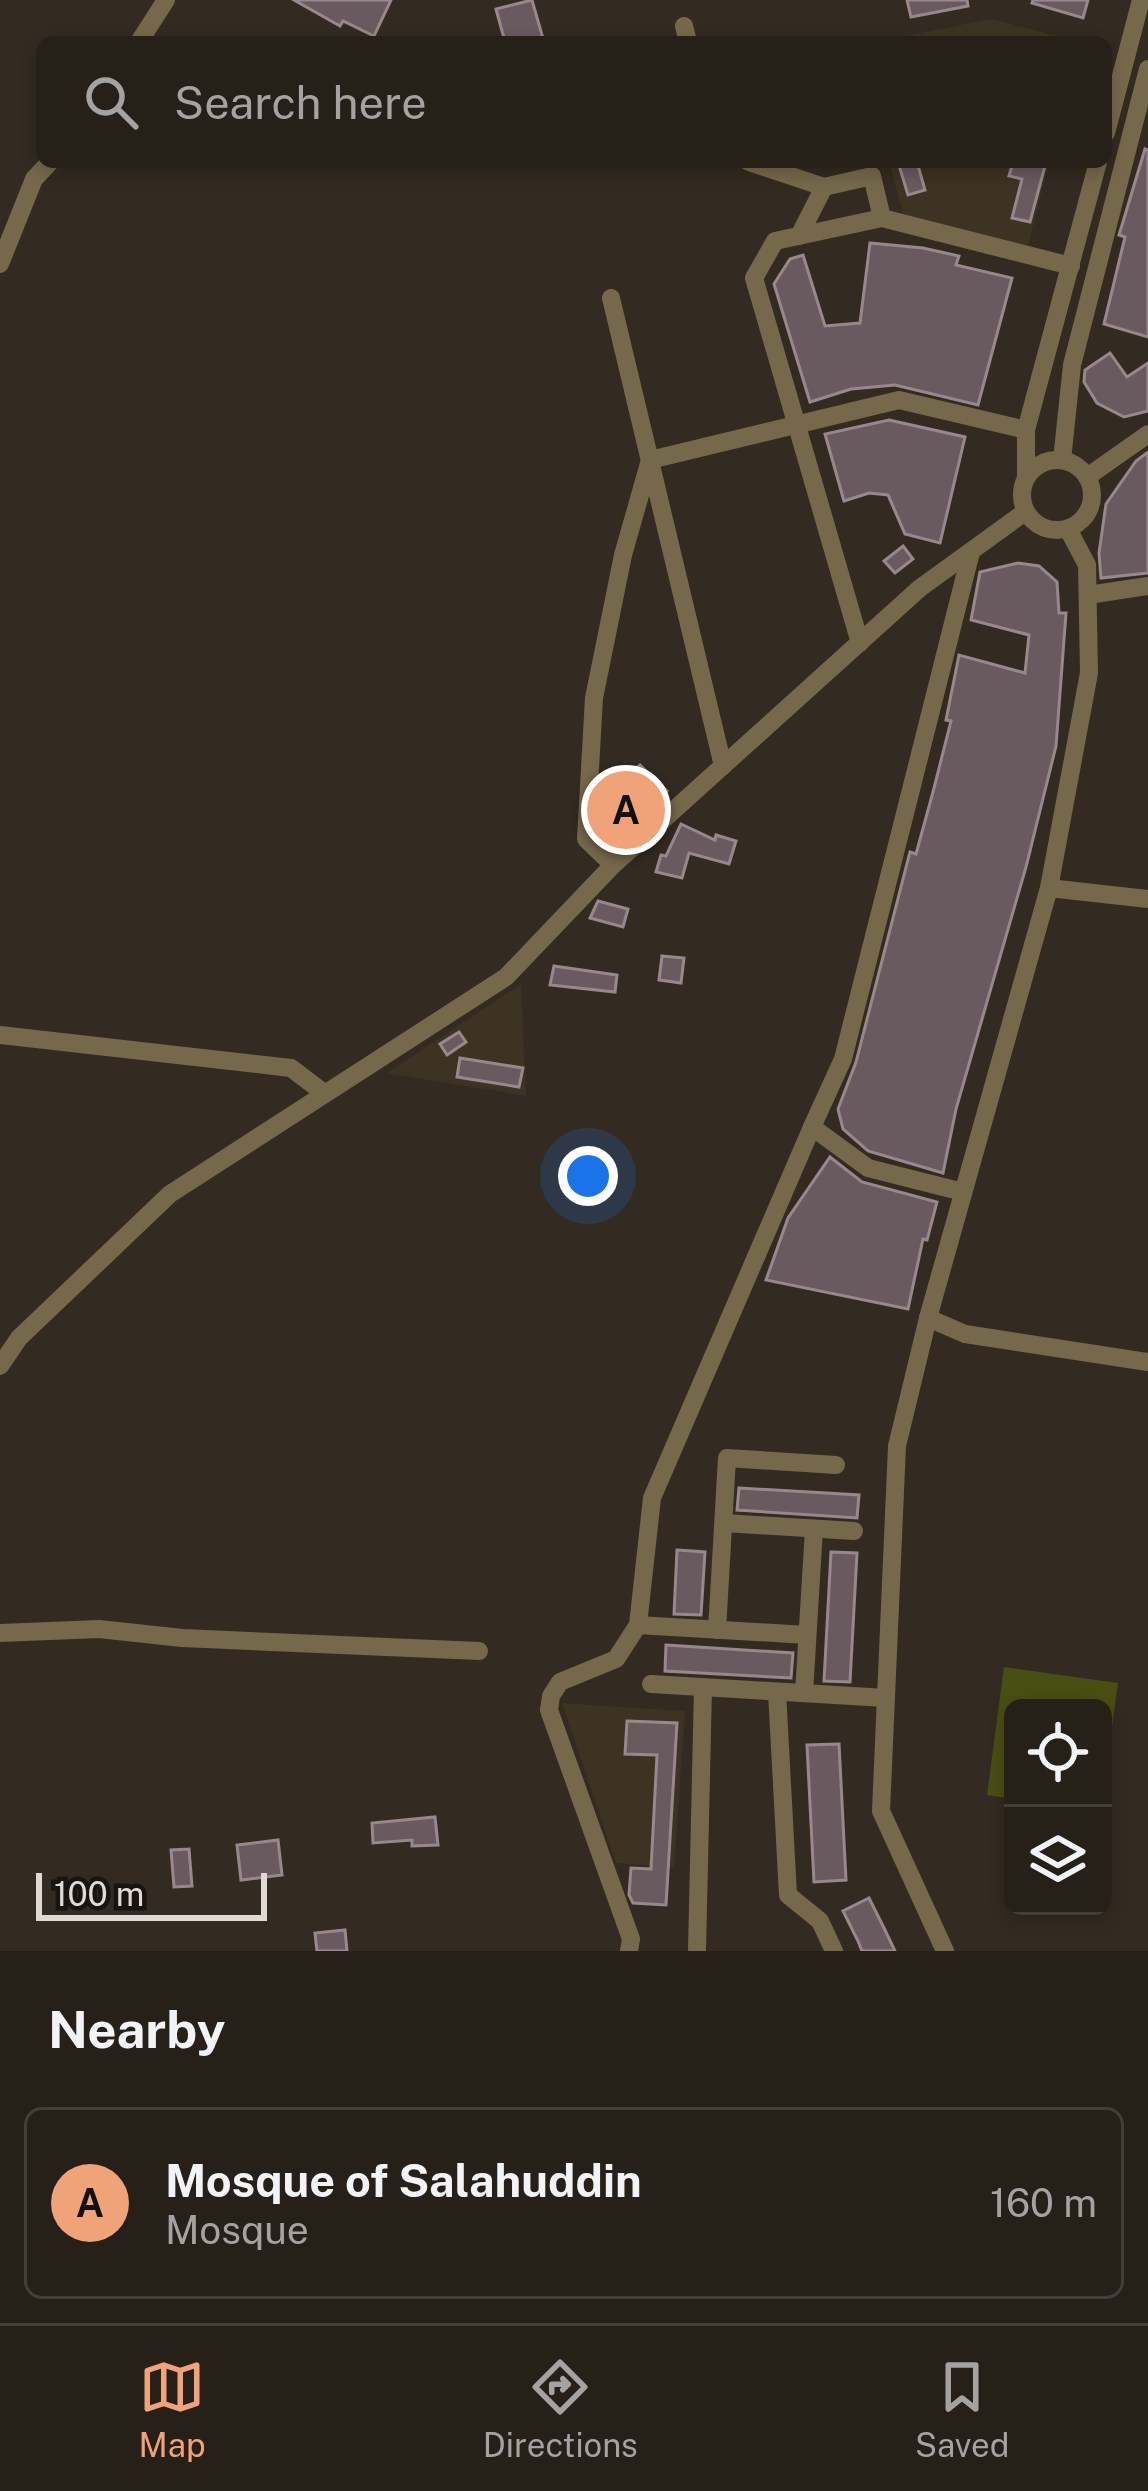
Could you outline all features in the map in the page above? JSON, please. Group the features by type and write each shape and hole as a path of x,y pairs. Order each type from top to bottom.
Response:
{"street":[{"path":"141,0 162,7 144,36"},
{"path":"1112,110 1141,0"},
{"path":"1062,460 1072,365 1148,69"},
{"path":"0,265 34,179 44,168"},
{"path":"766,168 824,187 872,176 882,218"},
{"path":"1026,478 1048,461 1077,465 1088,476 1091,508 1068,529 1043,528 1025,512 1022,489 1026,430 1096,168"},
{"path":"799,236 824,187"},
{"path":"860,643 754,278 775,241 882,218 1071,266"},
{"path":"611,298 723,766"},
{"path":"650,460 899,400 1026,430"},
{"path":"1088,476 1148,434"},
{"path":"613,865 586,839 594,698 623,556 650,460"},
{"path":"0,1366 19,1338 170,1194 506,977 613,865 920,588 1025,512"},
{"path":"945,1951 881,1811 897,1446 928,1318 1049,888 1089,673 1087,565 1068,529"},
{"path":"629,1951 631,1939 549,1710 550,1696 560,1682 616,1659 638,1625 652,1498 843,1060 971,551"},
{"path":"1088,595 1148,586"},
{"path":"1049,888 1148,899"},
{"path":"0,1036 291,1068 323,1093"},
{"path":"812,1127 868,1168 963,1192"},
{"path":"928,1318 965,1334 1148,1362"},
{"path":"717,1630 728,1458 836,1465"},
{"path":"724,1523 854,1531"},
{"path":"804,1693 814,1529"},
{"path":"638,1625 807,1635"},
{"path":"0,1633 99,1629 182,1639 479,1651"},
{"path":"651,1684 886,1698"},
{"path":"697,1951 703,1687"},
{"path":"777,1691 788,1895 820,1921 834,1951"}],"shaded area":[{"path":"991,19 1057,36 906,36"},
{"path":"891,168 1048,168 1028,246 903,214"},
{"path":"521,984 526,1096 387,1073"},
{"path":"562,1703 685,1711 674,1867 616,1863"}],"green space":[{"path":"1004,1667 1118,1683 1112,1726 1112,1699 1004,1699 1004,1798 987,1795"}],"building":[{"path":"294,0 391,0 374,36 343,21 340,26"},
{"path":"532,0 542,36 503,36 496,9"},
{"path":"907,0 967,0 968,6 911,17"},
{"path":"1033,0 1088,0 1083,18"},
{"path":"1145,149 1148,337 1104,324 1125,237 1119,235"},
{"path":"900,168 919,168 925,190 908,195"},
{"path":"1011,168 1044,168 1030,222 1012,218 1022,179 1009,176"},
{"path":"870,243 959,256 956,265 1012,278 978,405 895,385 851,389 810,402 774,284 790,259 803,255 825,326 860,323"},
{"path":"1110,353 1127,377 1148,363 1148,411 1124,417 1097,403 1084,382 1085,370"},
{"path":"889,420 965,437 940,543 905,534 888,495 869,493 844,501 825,434"},
{"path":"1148,452 1148,573 1101,578 1099,553 1106,504 1136,461"},
{"path":"903,546 913,559 895,573 884,561"},
{"path":"1018,563 1039,566 1057,582 1059,613 1066,613 1056,746 956,1109 943,1173 868,1151 843,1129 838,1109 856,1062 910,852 916,854 933,792 951,721 946,720 959,655 1025,673 1029,635 971,620 980,572"},
{"path":"640,765 667,791 619,832 602,796"},
{"path":"681,824 715,840 716,835 736,841 729,864 689,853 682,878 656,872"},
{"path":"598,901 628,909 623,927 590,918"},
{"path":"662,956 684,958 681,983 659,980"},
{"path":"554,966 617,975 615,992 550,985"},
{"path":"459,1032 466,1042 447,1055 440,1044"},
{"path":"460,1058 523,1068 519,1087 457,1077"},
{"path":"830,1157 862,1182 937,1202 927,1240 923,1239 908,1309 766,1280 788,1218"},
{"path":"739,1488 859,1495 857,1518 737,1510"},
{"path":"677,1550 705,1552 701,1615 674,1614"},
{"path":"831,1552 857,1553 850,1682 824,1681"},
{"path":"666,1645 793,1653 791,1678 665,1671"},
{"path":"627,1721 677,1723 666,1905 633,1903 629,1895 631,1868 651,1869 657,1755 625,1754"},
{"path":"839,1744 846,1880 814,1882 807,1745"},
{"path":"435,1817 438,1845 412,1846 412,1840 373,1843 372,1823"},
{"path":"278,1840 282,1875 241,1880 237,1845"},
{"path":"189,1849 192,1886 174,1887 171,1850"},
{"path":"869,1898 895,1951 862,1951 843,1911"},
{"path":"345,1930 347,1951 317,1951 315,1933"}],"place":[{"name":"Mosque of Salahuddin","path":"626,810"}]}
